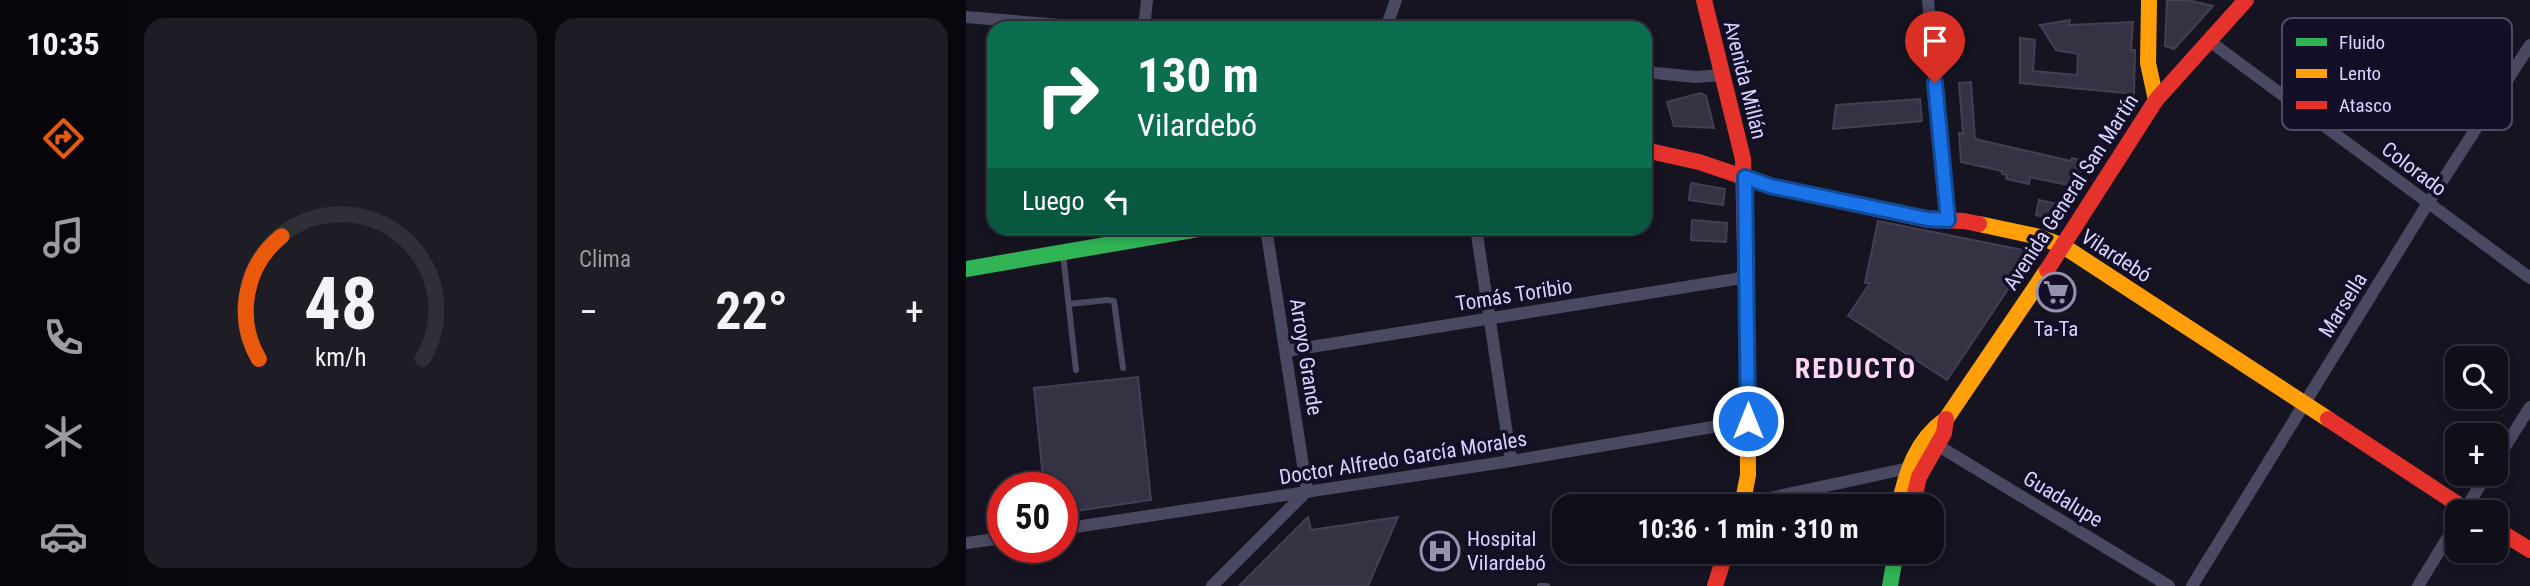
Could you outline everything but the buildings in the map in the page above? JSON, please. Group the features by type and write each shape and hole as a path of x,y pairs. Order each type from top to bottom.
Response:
{"street":[{"path":"1145,21 1147,0"},
{"path":"1388,21 1396,0"},
{"name":"Avenida Millán","path":"1704,0 1743,159 1745,177 1748,475 1744,494"},
{"path":"1928,0 1948,220"},
{"path":"2149,0 2150,83 2157,100"},
{"name":"Avenida General San Martín","path":"1904,494 1934,426 1946,419 2063,246 2157,100 2246,0"},
{"path":"966,17 1014,21"},
{"name":"Colorado","path":"2208,40 2282,95"},
{"path":"2148,45 2156,59 2174,78"},
{"name":"Marsella","path":"2512,73 2530,45"},
{"path":"1652,73 1696,77 1723,75"},
{"name":"Colorado","path":"2329,130 2530,278"},
{"name":"Marsella","path":"2192,586 2475,130"},
{"name":"Vilardebó","path":"1652,152 1699,162 1770,186 1928,219 1964,221 2040,237 2063,246 2445,501"},
{"path":"966,269 1062,253 1122,235"},
{"name":"Arroyo Grande","path":"1267,235 1307,491"},
{"path":"1477,235 1511,461"},
{"name":"Tomás Toribio","path":"1286,351 1748,277"},
{"path":"2508,442 2530,407"},
{"name":"Avenida General San Martín","path":"1913,494 1914,472 1937,445 1944,433 1946,419"},
{"name":"Doctor Alfredo García Morales","path":"1078,527 1511,461 1748,421"},
{"name":"Guadalupe","path":"1937,445 2169,586"},
{"path":"1799,494 1914,472"},
{"path":"1212,586 1307,491"},
{"path":"2508,536 2530,550"},
{"path":"966,544 987,541"},
{"path":"2418,586 2445,544"},
{"path":"1715,586 1722,564"},
{"path":"1889,586 1893,564"}],"lane":[{"path":"1062,253 1076,370"},
{"path":"1069,304 1114,301 1123,368"},
{"path":"1540,586 1547,586"}],"traffic: fast":[{"path":"966,269 1163,235"},
{"path":"1890,586 1894,564"}],"traffic: slow":[{"path":"2149,0 2148,63 2156,100"},
{"path":"1979,224 2040,237 2063,246 2328,419"},
{"path":"1902,494 1909,469 1920,447 1946,419 2047,270"},
{"path":"1744,494 1748,475 1747,338"}],"traffic: jam":[{"path":"1704,0 1743,159 1747,338"},
{"path":"2047,270 2156,100 2246,0"},
{"path":"1652,152 1699,162 1770,186 1928,220 1979,224"},
{"path":"1915,494 1919,477 1944,433 1946,419"},
{"path":"2328,419 2451,500"},
{"path":"2508,536 2530,550"},
{"path":"1715,586 1722,564"}],"place":[{"name":"Ta-Ta","path":"2056,292"},
{"name":"Hospital Vilardebó","path":"1440,551"}],"district":[{"name":"REDUCTO","path":"1856,368"}],"route":[{"path":"1748,421 1745,177 1770,186 1928,219 1948,220 1935,83"}]}
